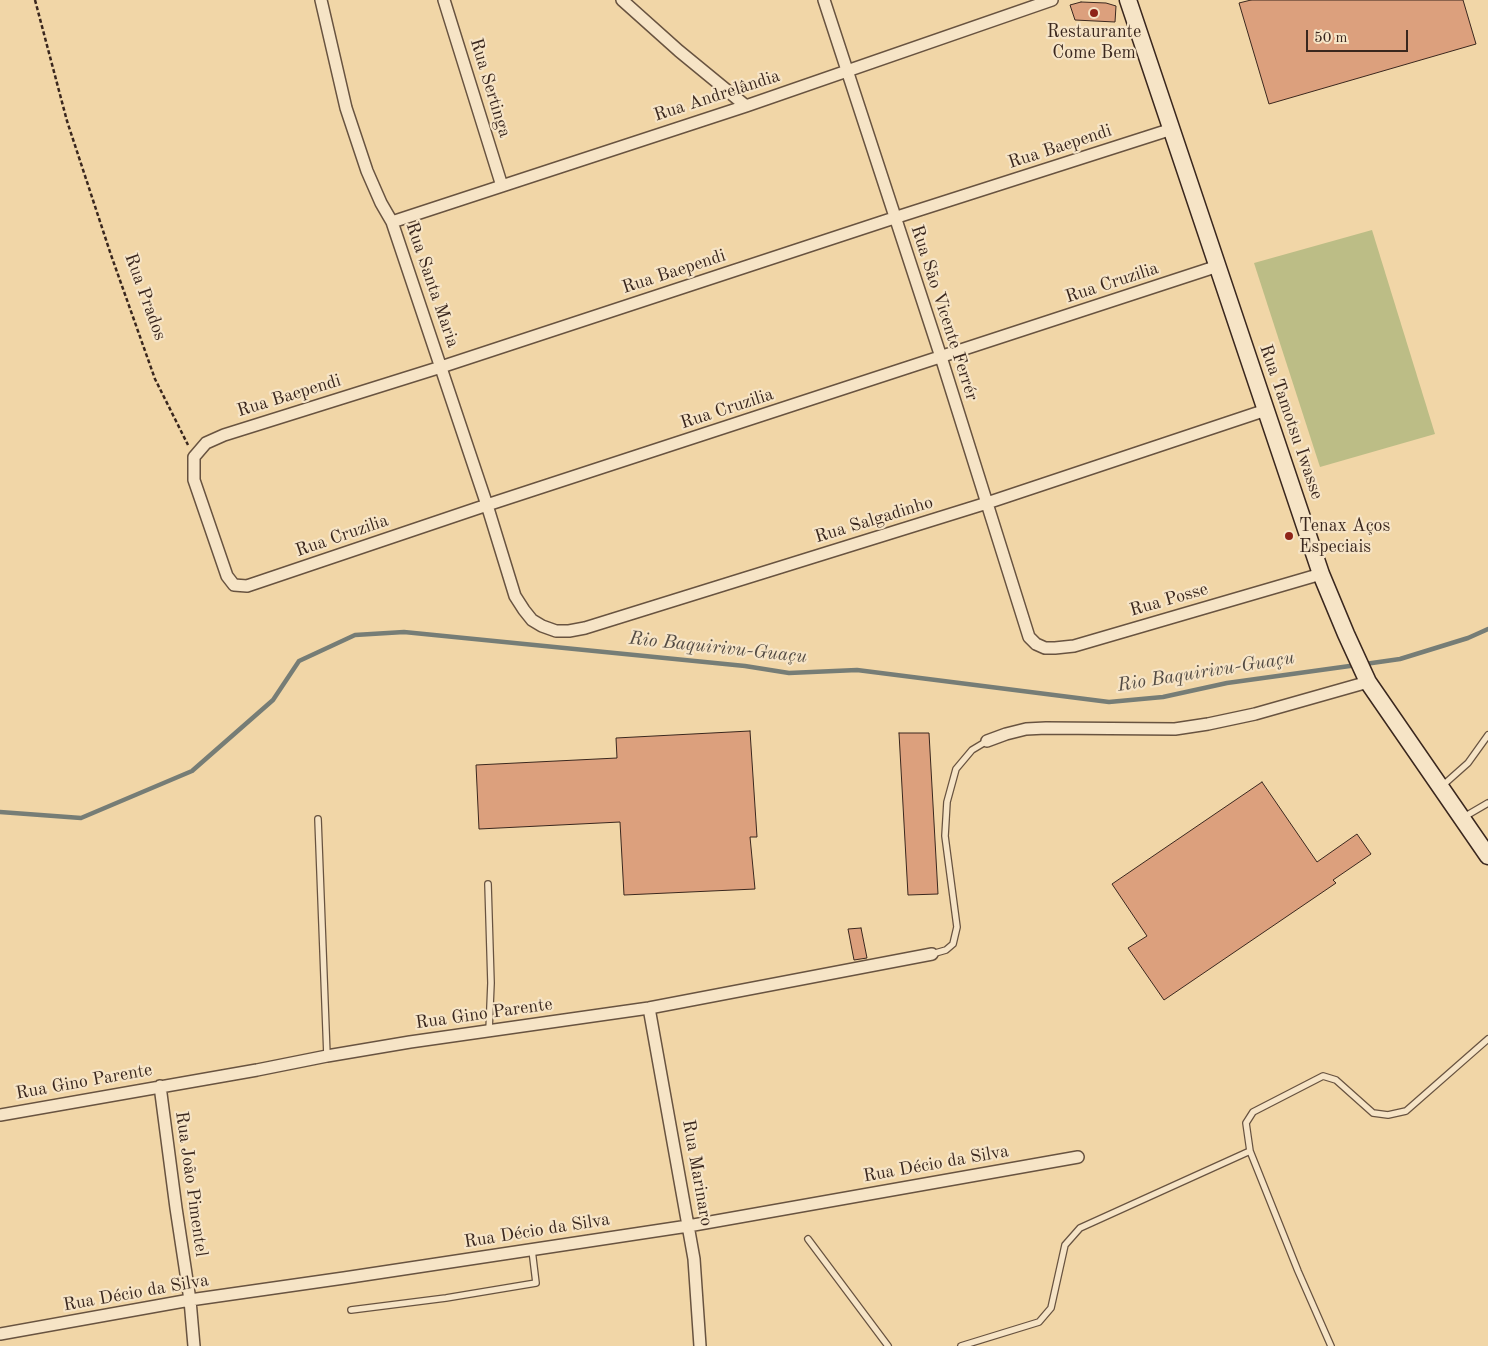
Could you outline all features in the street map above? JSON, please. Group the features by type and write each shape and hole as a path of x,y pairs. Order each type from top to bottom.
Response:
{"street":[{"name":"Rua Santa Maria","path":"321,0 346,108 367,171 381,203 392,222 512,582"},
{"name":"Rua Sertinga","path":"444,0 502,186"},
{"path":"622,0 679,51 746,106"},
{"name":"Rua São Vicente Ferrér","path":"824,0 1030,637"},
{"name":"Rua Andrelândia","path":"392,222 746,106 1052,0"},
{"name":"Rua Tamotsu Iwasse","path":"1128,0 1321,574 1354,653 1367,680 1488,856"},
{"name":"Rua Baependi","path":"194,457 206,443 224,435 441,367 1172,129"},
{"name":"Rua Cruzilia","path":"194,457 194,480 227,576 234,585 247,586 1218,266"},
{"name":"Rua Salgadinho","path":"512,582 515,596 532,620 556,631 585,628 987,504 1266,410"},
{"name":"Rua Posse","path":"1030,637 1036,644 1045,648 1074,646 1321,574"},
{"path":"987,741 1026,729 1175,729 1208,724 1255,714 1367,680"},
{"name":"Rua Gino Parente","path":"0,1115 327,1056 649,1008 932,954"},
{"name":"Rua Marinaro","path":"649,1008 694,1259 700,1346"},
{"name":"Rua João Pimentel","path":"160,1086 190,1300 194,1346"},
{"name":"Rua Décio da Silva","path":"0,1334 190,1300 688,1226 1078,1157"}],"lane":[{"path":"1441,788 1468,763 1488,735"},
{"name":"Rua Gino Parente","path":"932,954 946,950 953,944 957,927 945,836 947,802 956,768 972,750 987,741"},
{"path":"1462,818 1488,803"},
{"path":"318,819 327,1056"},
{"path":"488,884 491,983 489,1031"},
{"path":"1331,1346 1298,1272 1250,1152 1246,1123 1253,1112 1323,1076 1336,1080 1373,1113 1388,1115 1406,1111 1488,1039"},
{"path":"962,1346 1039,1322 1051,1308 1065,1245 1080,1228 1250,1152"},
{"path":"808,1239 888,1346"},
{"path":"352,1310 446,1298 536,1283 532,1250"}],"path":[{"name":"Rua Prados","path":"35,0 67,121 111,255 155,379 194,457"}],"green space":[{"path":"1372,230 1435,434 1320,467 1254,263"}],"building":[{"path":"1251,0 1463,0 1476,44 1269,104 1239,3"},
{"name":"Restaurante Come Bem","path":"1081,2 1106,3 1116,6 1115,22 1075,20 1070,5"},
{"path":"750,731 757,837 750,837 755,889 624,895 620,822 479,829 476,765 617,758 616,738"},
{"path":"899,733 929,733 938,894 908,895"},
{"path":"1262,782 1317,862 1357,834 1371,854 1333,880 1336,883 1164,1000 1128,948 1147,936 1112,884"},
{"path":"861,928 867,958 854,960 848,929"}],"waterway":[{"name":"Rio Baquirivu-Guaçu","path":"1365,664 1400,659 1468,638 1488,629"},
{"name":"Rio Baquirivu-Guaçu","path":"0,812 81,818 192,771 273,700 299,661 355,635 404,632 745,666 789,673 857,670 1109,702 1163,697 1227,683 1357,665"}],"place":[{"name":"Restaurante Come Bem","path":"1094,13"},
{"name":"Tenax Aços Especiais","path":"1289,536"}]}
